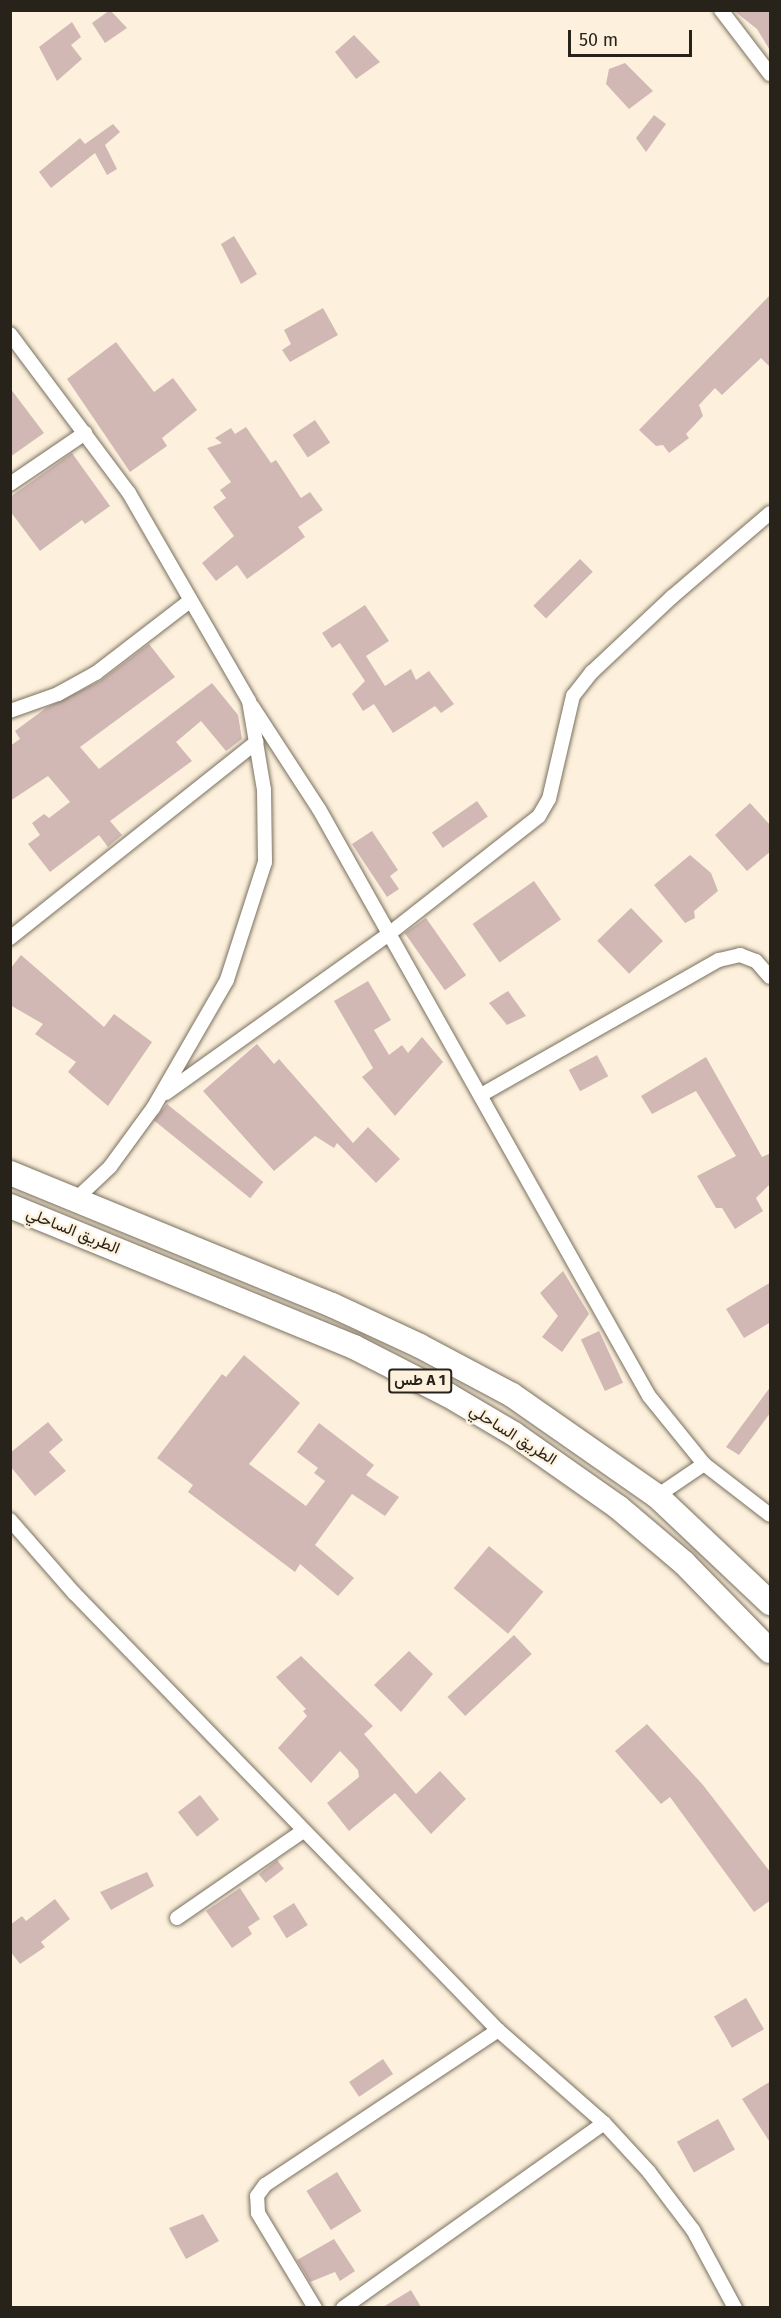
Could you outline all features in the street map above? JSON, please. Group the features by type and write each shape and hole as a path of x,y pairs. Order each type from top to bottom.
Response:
{"highway":[{"name":"الطريق الساحلي","path":"10,1173 420,1346 512,1395 657,1496 771,1603"},
{"name":"الطريق الساحلي","path":"10,1206 354,1347 467,1406 588,1484 658,1539 771,1652"}],"street":[{"path":"721,10 771,74"},
{"path":"10,334 129,493 249,701 319,809 482,1095 649,1396 704,1464 771,1515"},
{"path":"10,484 85,433"},
{"path":"160,1098 390,933 539,816 549,799 562,732 579,688 672,597 771,513"},
{"path":"10,711 58,694 96,673 190,601"},
{"path":"76,1199 110,1167 160,1098 227,980 260,886 267,838 249,701"},
{"path":"10,938 256,742"},
{"path":"482,1095 719,960 740,955 756,961 771,977"},
{"path":"657,1496 704,1464"},
{"path":"10,1520 74,1593 498,2030 604,2123 650,2172 693,2230 735,2307"},
{"path":"177,1918 303,1831"},
{"path":"315,2307 258,2213 257,2196 265,2185 498,2030"},
{"path":"343,2307 604,2123"}],"building":[{"path":"110,10 127,28 105,43 92,23"},
{"path":"733,10 771,10 771,52 757,29"},
{"path":"72,22 81,37 71,45 82,59 57,81 39,47"},
{"path":"354,35 380,62 356,79 335,52"},
{"path":"625,63 653,91 629,109 606,84 609,69"},
{"path":"654,115 666,124 646,152 636,138"},
{"path":"113,124 120,132 105,145 117,169 107,175 95,153 51,188 39,172 80,138 85,144"},
{"path":"234,236 257,274 241,284 221,244"},
{"path":"771,294 771,368 761,358 722,395 715,388 699,405 703,416 686,434 689,438 669,453 663,445 656,446 639,430"},
{"path":"323,308 338,335 290,362 282,350 291,344 284,330"},
{"path":"116,342 154,392 173,378 197,410 162,438 167,446 130,472 67,379"},
{"path":"10,388 44,433 10,457"},
{"path":"315,420 330,442 308,457 293,435"},
{"path":"246,427 271,463 276,460 301,498 310,492 323,510 298,527 305,537 247,579 237,565 216,581 202,563 234,536 213,507 226,498 220,490 231,482 207,448 222,443 215,438 231,428 235,434"},
{"path":"72,453 110,506 85,524 82,520 40,551 10,511 10,497"},
{"path":"580,559 593,572 546,618 533,606"},
{"path":"365,605 389,641 366,656 385,686 411,669 416,680 429,671 454,704 441,713 435,706 393,733 374,704 363,711 352,694 365,681 340,643 332,648 322,633"},
{"path":"149,644 175,677 80,747 99,769 212,683 238,715 242,739 226,751 201,721 176,742 192,761 110,821 122,835 108,847 99,835 50,872 28,844 40,835 32,823 44,814 49,818 70,802 48,776 10,801 10,746 20,739 15,731 46,708 100,681"},
{"path":"477,801 488,817 443,848 432,833"},
{"path":"750,803 771,826 771,851 747,871 715,835"},
{"path":"372,831 398,870 390,876 399,889 387,897 352,844"},
{"path":"690,855 711,873 718,891 694,911 695,918 685,923 654,885"},
{"path":"534,881 561,920 500,963 473,924"},
{"path":"631,908 663,941 629,974 597,941"},
{"path":"426,918 466,975 445,990 405,933"},
{"path":"21,955 104,1027 114,1014 152,1042 108,1106 68,1072 76,1062 35,1034 43,1024 10,1005 10,969"},
{"path":"368,981 391,1020 374,1030 389,1055 402,1045 408,1053 422,1037 443,1062 395,1116 362,1077 373,1068 334,1001"},
{"path":"508,991 526,1016 507,1025 489,1003"},
{"path":"257,1044 274,1064 279,1059 353,1143 368,1127 400,1159 376,1183 337,1143 334,1148 315,1136 274,1171 203,1091"},
{"path":"597,1055 608,1076 580,1091 569,1070"},
{"path":"706,1057 762,1157 771,1153 771,1183 756,1198 763,1211 735,1229 722,1208 716,1208 697,1176 736,1156 696,1091 652,1114 641,1096"},
{"path":"167,1104 263,1182 250,1198 154,1120"},
{"path":"563,1271 589,1314 562,1352 542,1337 558,1316 540,1293"},
{"path":"771,1282 771,1322 744,1338 726,1309"},
{"path":"599,1331 623,1383 605,1391 581,1339"},
{"path":"244,1355 300,1403 249,1464 306,1506 325,1481 314,1473 318,1468 297,1452 319,1423 374,1465 366,1475 399,1497 385,1516 352,1494 315,1545 354,1578 338,1596 300,1564 295,1572 188,1492 193,1485 157,1458 222,1374 226,1377"},
{"path":"771,1386 771,1412 739,1455 726,1447"},
{"path":"48,1422 63,1440 49,1452 66,1471 35,1496 10,1466 10,1453"},
{"path":"489,1546 543,1592 508,1634 454,1588"},
{"path":"514,1635 532,1654 465,1716 447,1697"},
{"path":"409,1651 433,1674 401,1712 374,1685"},
{"path":"301,1656 373,1726 364,1734 416,1794 440,1771 466,1799 431,1834 395,1793 349,1831 327,1803 359,1777 358,1770 340,1751 311,1783 278,1748 307,1716 303,1711 306,1709 276,1677"},
{"path":"647,1724 703,1785 771,1873 771,1900 754,1912 670,1797 661,1804 615,1751"},
{"path":"200,1795 219,1819 197,1837 178,1812"},
{"path":"277,1860 284,1869 266,1883 259,1874"},
{"path":"147,1872 154,1886 111,1910 100,1892"},
{"path":"240,1888 260,1919 248,1927 252,1934 232,1948 206,1911"},
{"path":"55,1899 70,1919 41,1942 45,1947 20,1964 10,1951 10,1925 22,1916 26,1921"},
{"path":"294,1903 308,1925 287,1938 273,1916"},
{"path":"746,1998 764,2029 732,2048 714,2016"},
{"path":"383,2059 393,2074 359,2097 349,2082"},
{"path":"771,2081 771,2144 742,2099"},
{"path":"718,2119 735,2150 694,2172 677,2142"},
{"path":"337,2172 361,2211 331,2230 306,2191"},
{"path":"203,2214 219,2241 186,2259 169,2228"},
{"path":"334,2239 355,2271 340,2281 335,2272 310,2282 297,2260"},
{"path":"411,2290 421,2307 383,2307"}]}
